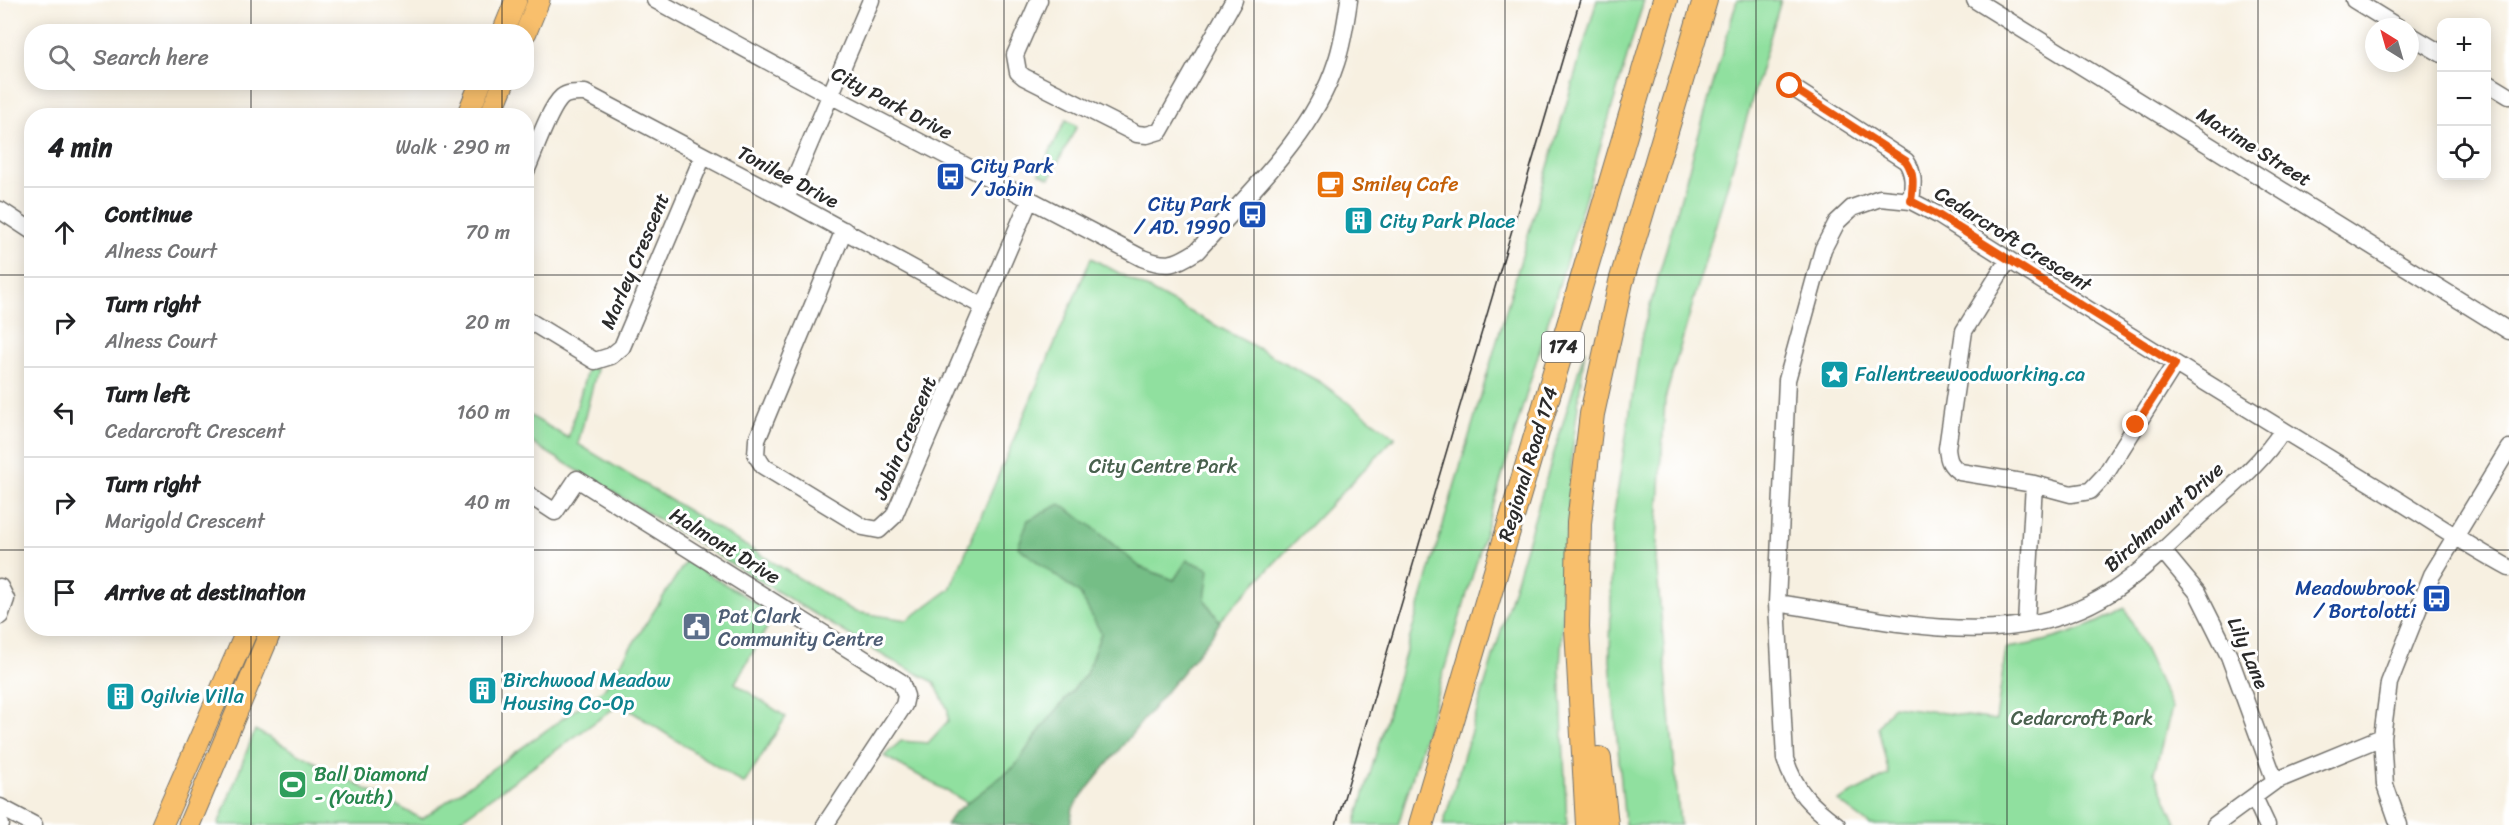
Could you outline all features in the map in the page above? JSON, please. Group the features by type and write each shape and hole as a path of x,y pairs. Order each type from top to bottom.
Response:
{"highway":[{"name":"Regional Road 174","path":"1421,825 1665,0"},
{"name":"174","path":"1588,825 1577,628 1582,493 1592,414 1621,282 1705,0"},
{"path":"1582,493 1595,727 1606,825"}],"main road":[{"path":"506,24 516,0"},
{"path":"529,24 539,0"},
{"path":"470,108 478,90"},
{"path":"493,108 501,90"},
{"path":"162,825 245,636"},
{"path":"189,825 269,636"}],"street":[{"name":"City Park Drive","path":"655,0 830,95 1030,199 1155,263 1168,265 1181,261 1197,251 1299,134 1336,64 1349,0"},
{"path":"786,199 870,0"},
{"path":"1039,0 1015,55 1017,72 1137,134 1146,135 1160,130 1234,0"},
{"name":"Maxime Street","path":"1975,0 2509,331"},
{"path":"2354,0 2383,18"},
{"path":"2419,40 2437,51"},
{"path":"2491,85 2509,96"},
{"path":"1790,86 1906,161 1914,178 1911,201"},
{"name":"Tonilee Drive","path":"534,153 554,108 561,98 569,93 585,93 984,307"},
{"name":"Marley Crescent","path":"534,324 595,361 611,356 622,347 703,156"},
{"name":"Cedarcroft Crescent","path":"1837,825 1814,808 1792,781 1785,759 1777,603 1787,380 1823,249 1837,222 1852,208 1880,198 1911,201 1938,215 2282,431 2370,483 2454,537 2509,568"},
{"name":"Jobin Crescent","path":"844,230 757,440 756,455 763,466 862,527 879,530 894,516 1030,199"},
{"path":"0,210 24,226"},
{"path":"2008,260 1964,331 1947,448 1947,459 1953,468 1960,472 2034,484 2072,494 2090,491 2105,475 2175,364"},
{"name":"Birchmount Drive","path":"1777,603 1943,629 1994,629 2066,614 2109,593 2163,551 2231,487 2274,443 2282,431"},
{"path":"2399,825 2385,785 2382,736 2389,683 2432,575 2509,448"},
{"name":"Halmont Drive","path":"534,498 555,512 576,479 901,682 906,695 903,705 825,825"},
{"path":"2026,624 2034,484"},
{"name":"Lily Lane","path":"2163,551 2197,592 2232,663 2275,781"},
{"path":"0,587 6,599 0,616"},
{"path":"2216,825 2275,781 2382,736"},
{"path":"2254,796 2267,825"},
{"path":"0,807 34,825"}],"green space":[{"path":"1597,0 1644,0 1398,825 1355,825"},
{"path":"1737,0 1781,0 1665,399 1656,560 1680,825 1625,825 1610,661 1612,526 1642,334"},
{"path":"1066,120 1077,126 1050,178 1039,173"},
{"name":"City Centre Park","path":"1091,258 1320,382 1395,437 1024,825 1007,825 884,756 901,741 928,743 948,721 948,710 934,682 889,659 534,444 534,418 568,438 588,367 597,369 578,444 855,612 907,620 950,589"},
{"path":"1585,349 1572,453 1560,668 1567,825 1443,825"},
{"path":"1060,504 1090,525 1140,567 1174,580 1187,560 1209,569 1205,600 1220,622 1210,638 1083,794 1073,808 1070,825 946,825 954,813 1015,766 1041,729 1086,674 1101,633 1080,594 1018,547 1028,520"},
{"path":"686,561 775,614 735,683 786,717 744,784 620,704 453,825 218,825 255,730 422,819 604,689"},
{"name":"Cedarcroft Park","path":"2125,608 2172,708 2154,772 2177,825 1870,825 1838,801 1889,774 1878,727 1893,706 1996,720 2006,648 2038,643 2068,634"}],"tram line":[{"path":"1336,825 1580,0"}],"place":[{"name":"City Park / Jobin","path":"950,177"},
{"name":"Smiley Cafe","path":"1331,184"},
{"name":"City Park / AD. 1990","path":"1252,215"},
{"name":"City Park Place","path":"1359,221"},
{"name":"Fallentreewoodworking.ca","path":"1834,374"},
{"name":"Meadowbrook / Bortolotti","path":"2437,599"},
{"name":"Pat Clark Community Centre","path":"697,627"},
{"name":"Birchwood Meadow Housing Co-Op","path":"482,691"},
{"name":"Ogilvie Villa","path":"120,696"},
{"name":"Ball Diamond - (Youth)","path":"293,785"}],"route":[{"path":"1790,86 1906,161 1914,178 1911,201 1938,215 2175,364 2136,425"}]}
